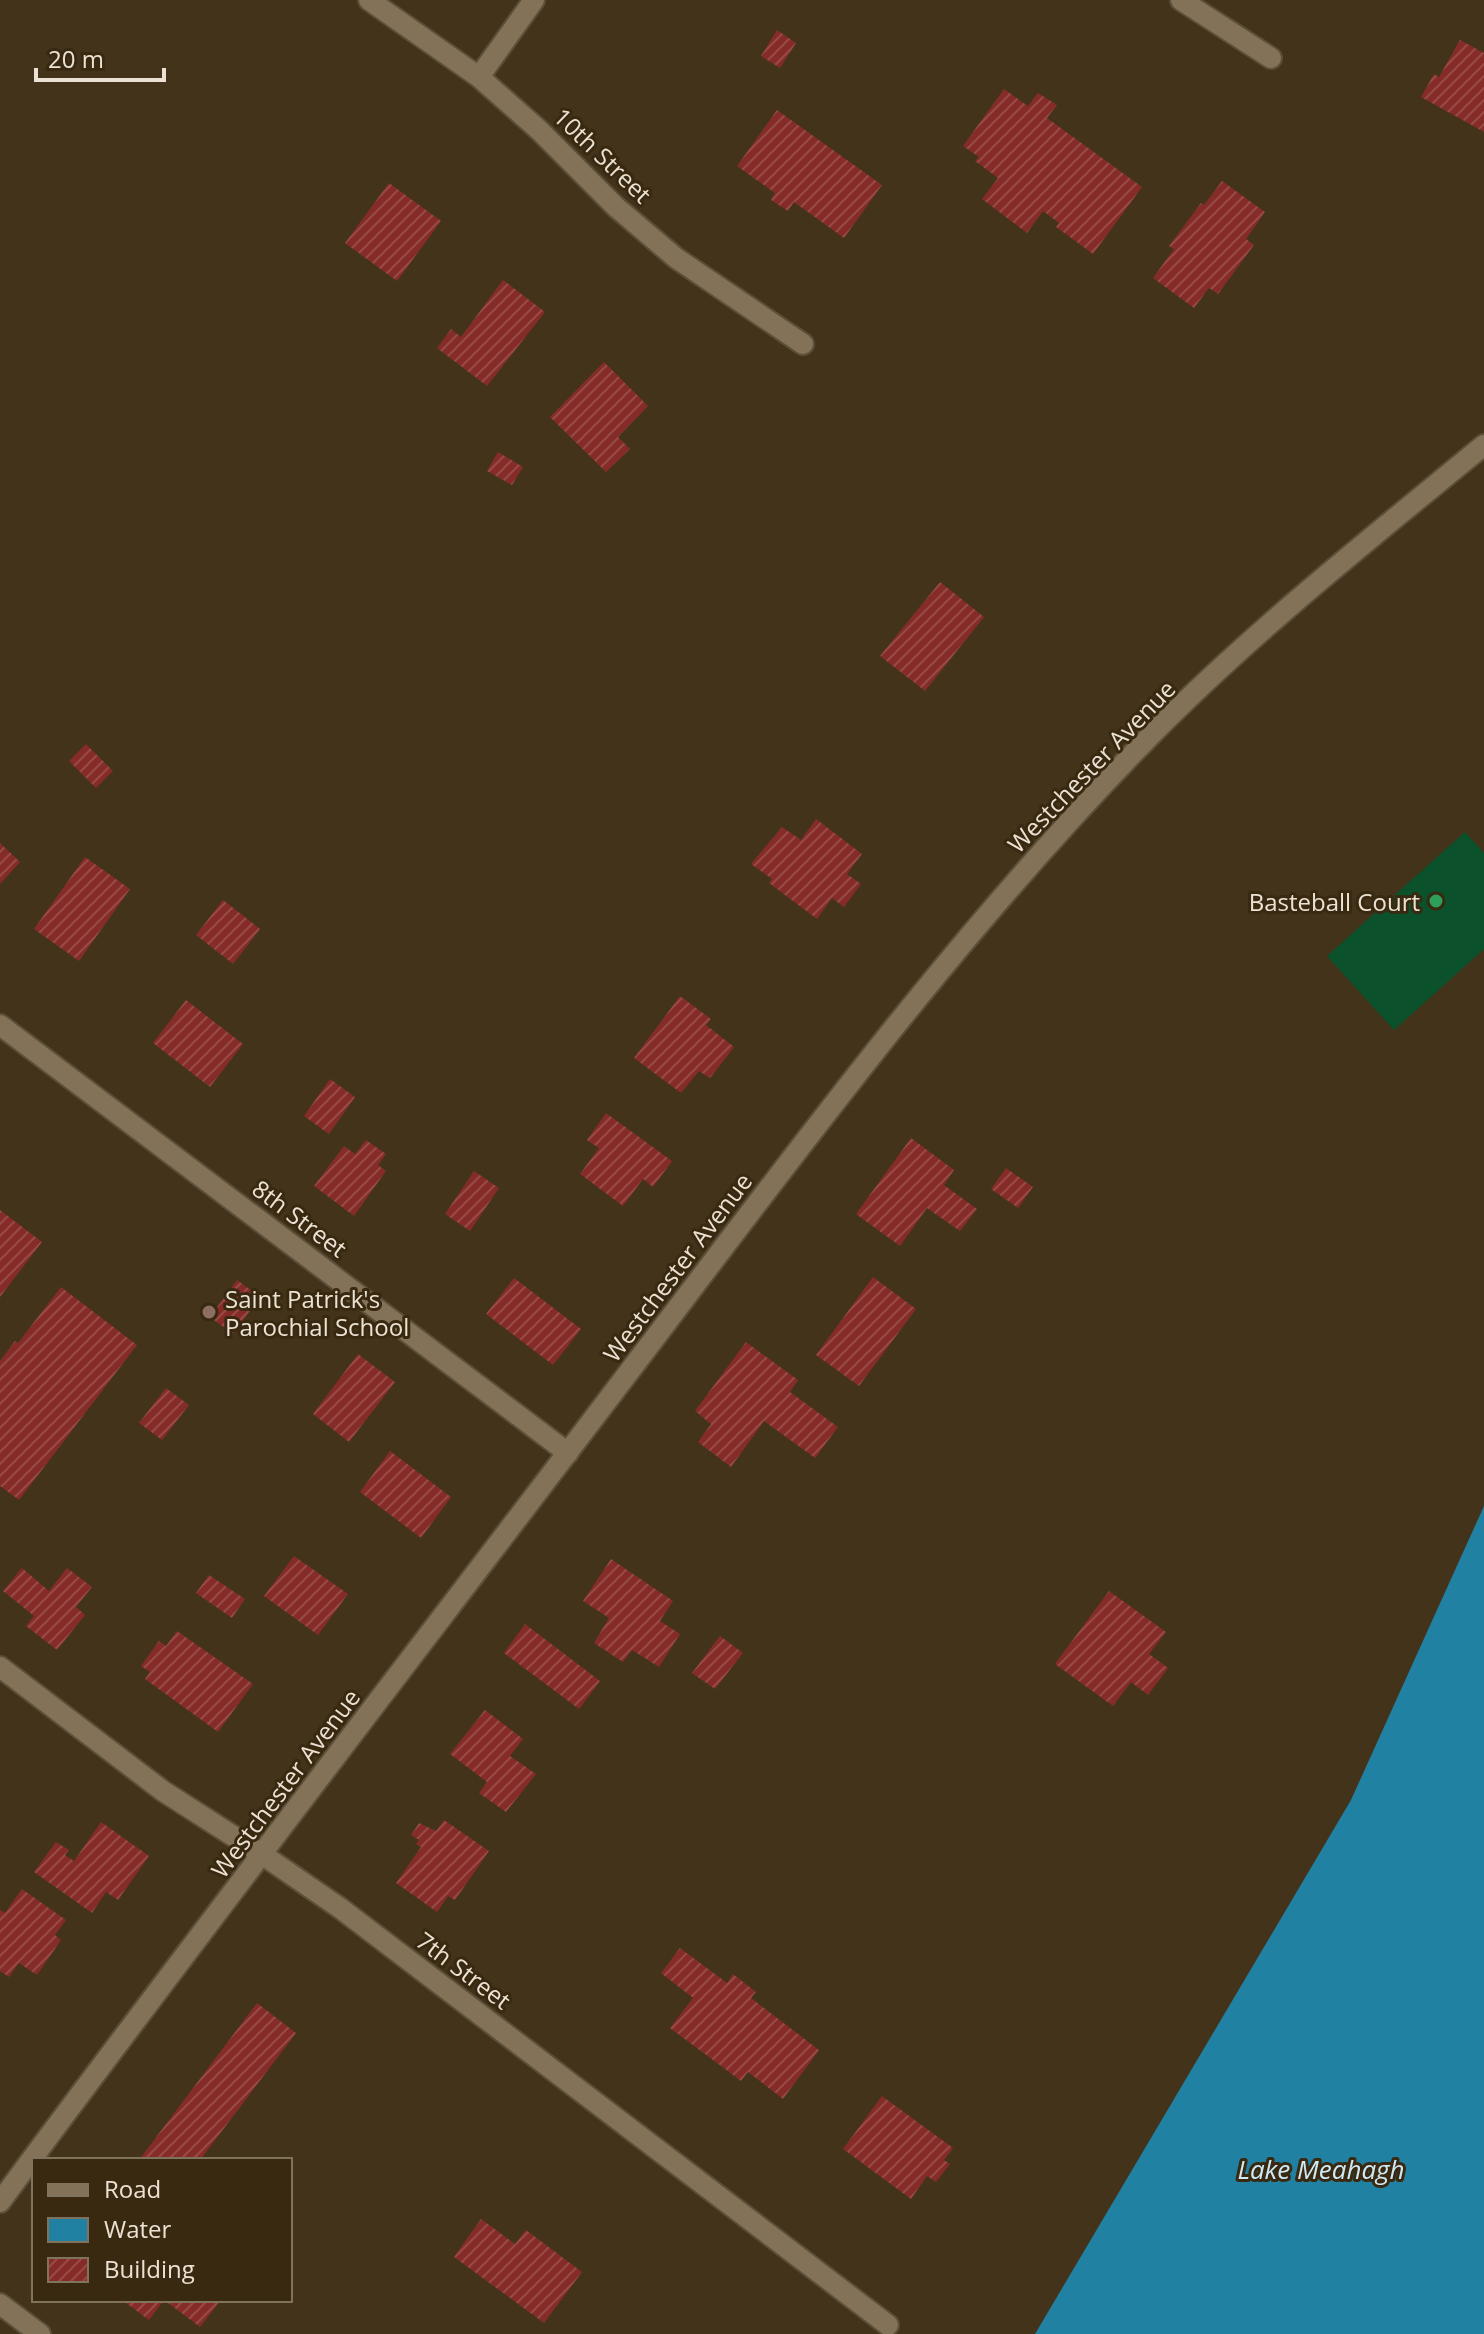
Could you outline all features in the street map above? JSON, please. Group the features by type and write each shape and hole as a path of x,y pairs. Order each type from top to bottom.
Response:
{"street":[{"name":"10th Street","path":"369,0 479,77 539,130 616,207 676,258 803,344"},
{"path":"479,77 534,0"},
{"path":"1181,0 1271,58"},
{"name":"Westchester Avenue","path":"33,2158 568,1453 878,1049 965,942 1053,840 1154,732 1256,638 1484,445"},
{"name":"8th Street","path":"0,1025 568,1453"},
{"name":"7th Street","path":"0,1667 163,1791 340,1908 888,2325"},
{"name":"Westchester Avenue","path":"0,2202 32,2160"},
{"path":"0,2304 40,2334"}],"green space":[{"name":"Basteball Court","path":"1465,832 1484,853 1484,949 1394,1030 1327,956"}],"water":[{"name":"Lake Meahagh","path":"1484,1506 1484,2334 1035,2334 1351,1800"}],"building":[{"path":"777,30 796,43 780,68 761,56"},
{"path":"1460,40 1484,53 1484,132 1421,97 1434,74 1439,77"},
{"path":"1004,89 1028,106 1038,93 1057,105 1047,118 1142,187 1093,254 1056,227 1059,223 1043,211 1027,233 982,199 998,178 975,161 979,157 963,146"},
{"path":"777,110 882,185 844,238 794,202 788,211 771,200 775,193 737,166"},
{"path":"1222,181 1265,212 1246,239 1254,245 1218,294 1209,288 1194,308 1153,278 1174,249 1169,246"},
{"path":"389,183 441,221 397,281 345,243"},
{"path":"503,280 545,312 487,386 437,348 451,329 461,337"},
{"path":"604,362 648,406 618,437 630,449 606,472 550,417"},
{"path":"498,452 523,467 512,485 487,471"},
{"path":"940,582 984,617 925,691 880,656"},
{"path":"86,744 113,771 96,788 69,761"},
{"path":"816,819 862,854 847,874 861,884 844,907 832,898 817,919 769,883 772,879 751,864 782,827 801,840"},
{"path":"0,843 20,862 0,884"},
{"path":"85,857 130,889 79,961 34,929"},
{"path":"223,900 260,929 233,964 196,935"},
{"path":"680,996 711,1019 706,1025 734,1047 710,1078 699,1071 681,1093 634,1058"},
{"path":"186,1000 243,1044 210,1087 153,1043"},
{"path":"330,1079 355,1097 329,1134 304,1116"},
{"path":"606,1113 672,1161 653,1187 643,1179 623,1206 580,1174 599,1148 587,1140"},
{"path":"911,1138 954,1170 944,1185 977,1209 960,1231 927,1208 900,1246 856,1214"},
{"path":"366,1140 386,1154 378,1165 386,1171 354,1216 314,1186 344,1146 355,1154"},
{"path":"1006,1168 1033,1187 1018,1208 991,1189"},
{"path":"474,1171 499,1188 470,1231 445,1214"},
{"path":"0,1210 42,1242 0,1297"},
{"path":"873,1277 916,1309 859,1386 816,1355"},
{"path":"514,1278 581,1329 553,1365 486,1314"},
{"path":"237,1280 260,1297 233,1334 210,1317"},
{"path":"61,1287 137,1345 19,1500 0,1486 0,1361 15,1341 18,1343"},
{"path":"746,1342 798,1380 790,1392 838,1427 815,1458 764,1421 731,1467 698,1442 711,1424 695,1411"},
{"path":"358,1354 395,1382 349,1442 313,1414"},
{"path":"166,1388 189,1405 162,1440 139,1423"},
{"path":"390,1451 451,1497 421,1538 360,1492"},
{"path":"294,1556 348,1594 318,1635 264,1596"},
{"path":"611,1559 673,1601 660,1621 680,1634 659,1667 632,1650 623,1662 594,1643 609,1618 583,1601"},
{"path":"22,1568 49,1591 67,1568 92,1587 76,1607 85,1615 57,1650 26,1626 34,1616 3,1591"},
{"path":"209,1575 245,1599 232,1618 196,1593"},
{"path":"1109,1591 1166,1632 1149,1654 1168,1668 1148,1695 1131,1682 1113,1706 1055,1664"},
{"path":"525,1624 600,1681 579,1709 504,1653"},
{"path":"177,1631 253,1684 218,1732 145,1679 150,1672 141,1666 159,1641 166,1646"},
{"path":"720,1636 743,1653 715,1689 692,1673"},
{"path":"485,1710 523,1739 510,1756 536,1774 506,1812 479,1793 487,1782 450,1754"},
{"path":"444,1820 489,1851 455,1900 448,1896 437,1912 396,1883 421,1847 416,1844 419,1840 411,1835 419,1823 436,1831"},
{"path":"101,1822 149,1856 118,1900 106,1892 92,1913 34,1872 56,1842 69,1850 65,1855 74,1861"},
{"path":"22,1889 66,1920 55,1935 61,1940 37,1975 19,1963 9,1977 0,1971 0,1910 5,1913"},
{"path":"680,1948 727,1983 733,1974 756,1992 751,1998 819,2050 783,2099 748,2072 741,2081 670,2028 693,1998 661,1973"},
{"path":"257,2003 296,2033 202,2158 141,2158"},
{"path":"882,2096 953,2148 944,2160 950,2164 936,2182 927,2176 911,2199 843,2149"},
{"path":"481,2219 515,2244 526,2230 582,2272 544,2323 454,2257"},
{"path":"125,2302 162,2302 149,2320"},
{"path":"167,2302 219,2302 200,2327"}],"place":[{"name":"Basteball Court","path":"1436,901"},
{"name":"Saint Patrick's Parochial School","path":"209,1312"}]}
